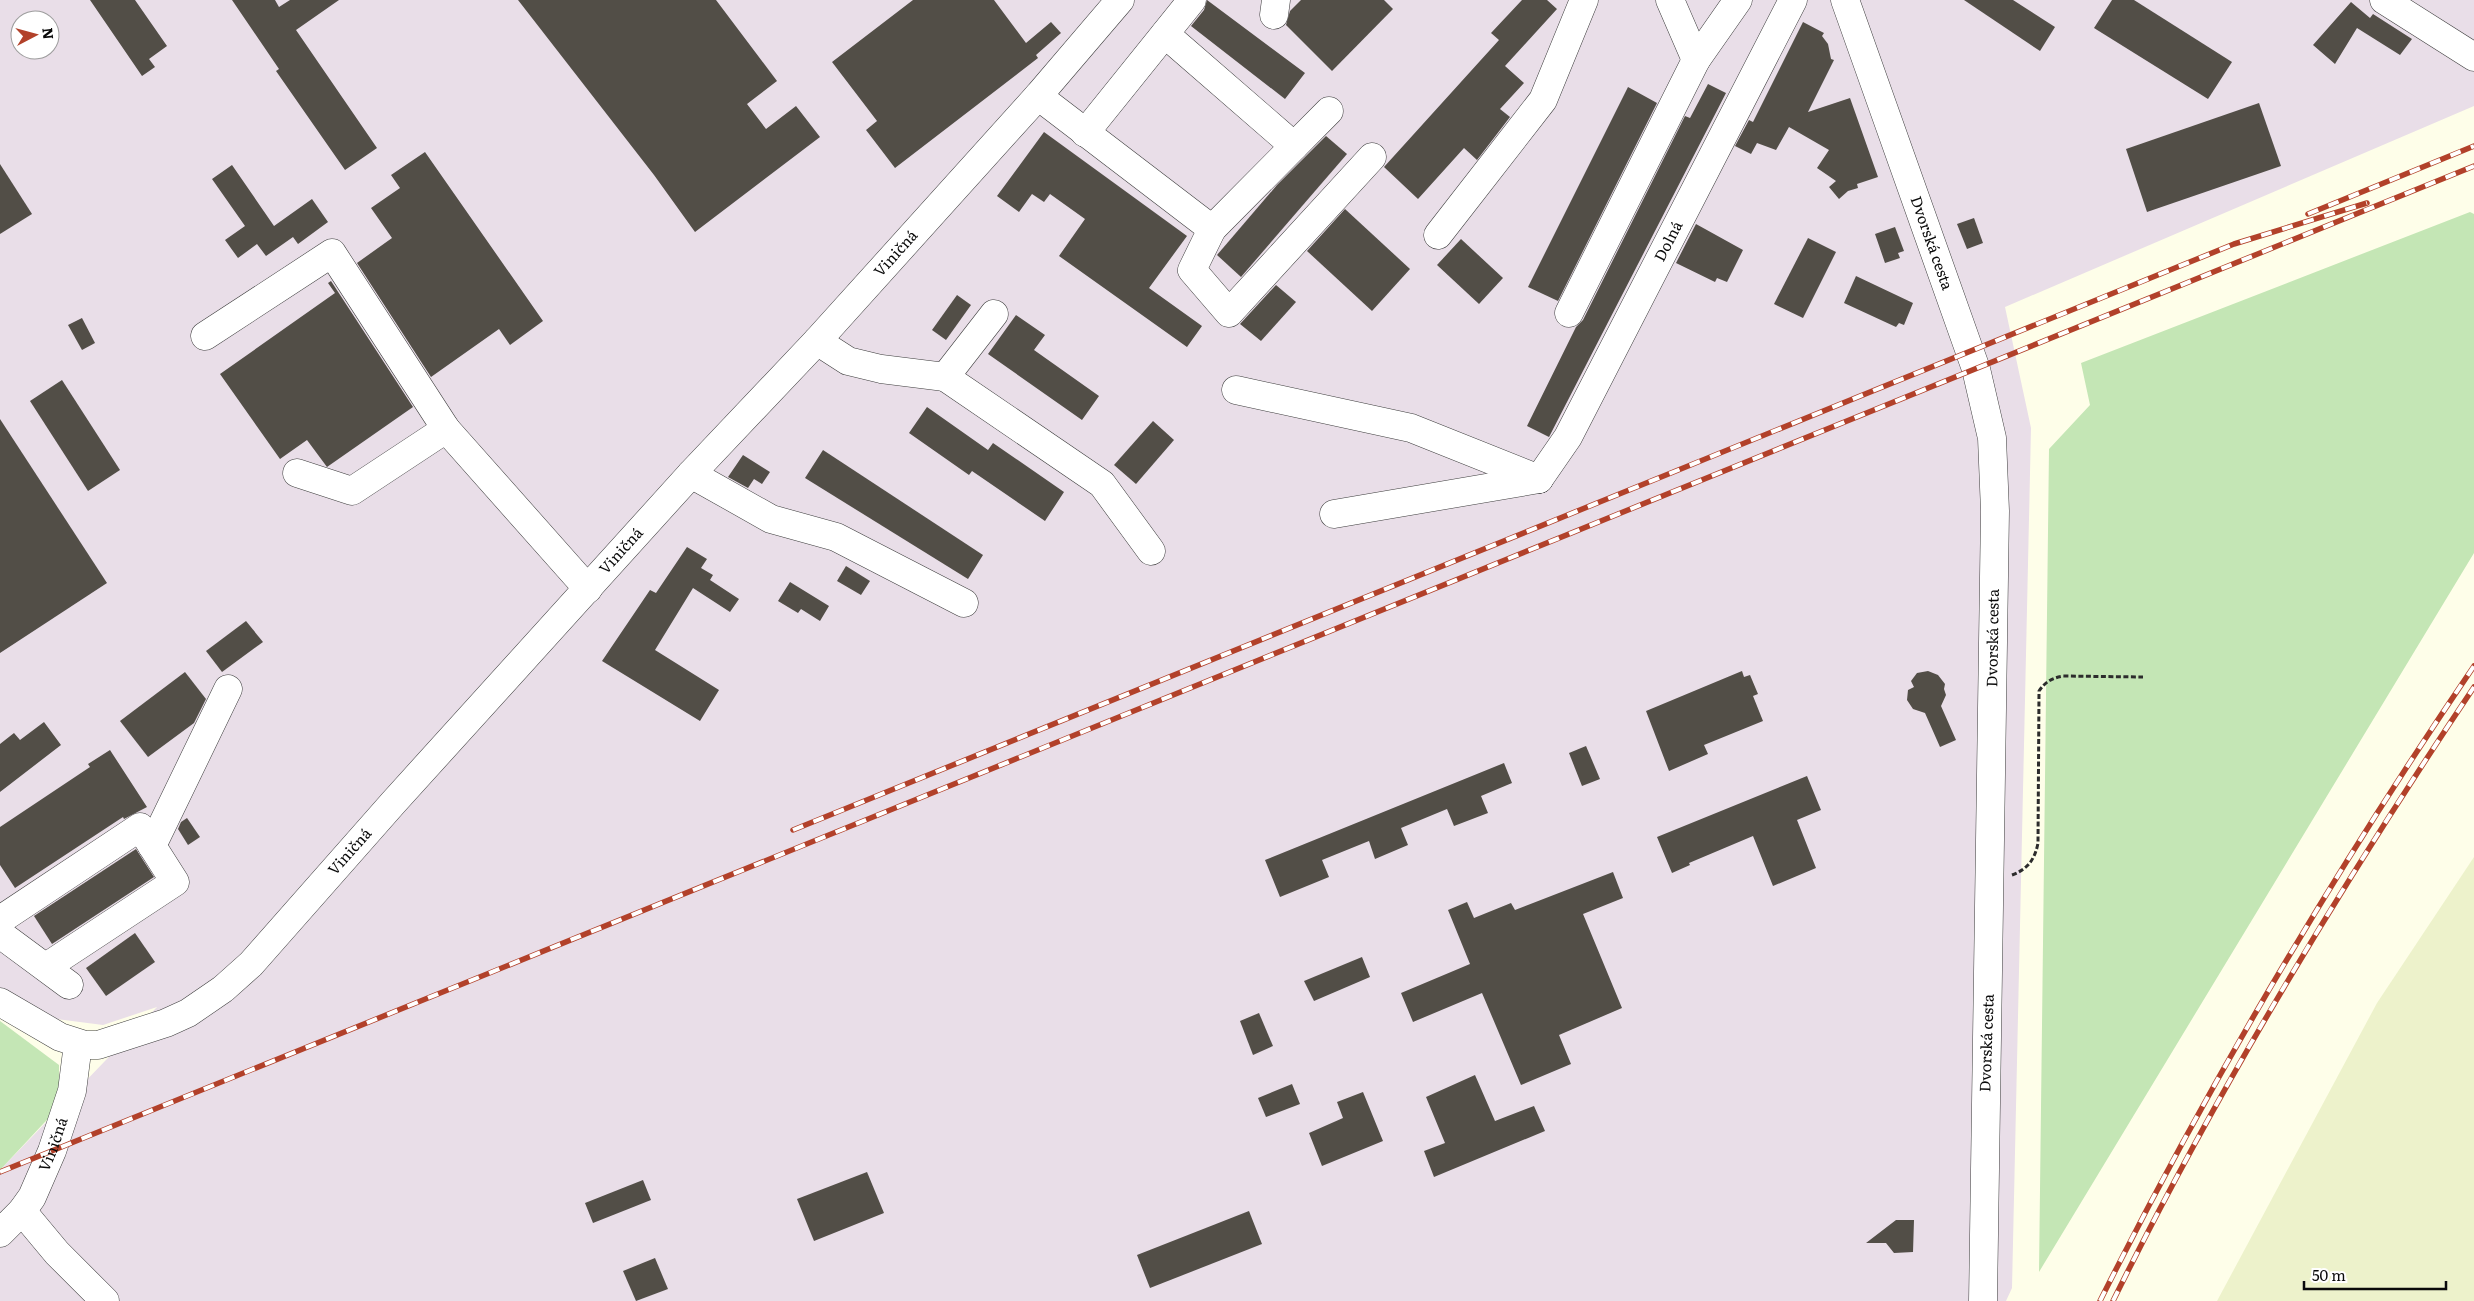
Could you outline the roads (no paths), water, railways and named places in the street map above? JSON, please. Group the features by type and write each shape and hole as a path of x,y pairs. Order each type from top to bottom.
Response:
{"street":[{"name":"Viničná","path":"0,1233 22,1211 32,1197 64,1120 81,1044 98,1045 114,1042 153,1028 188,1012 223,989 251,964 692,474 817,341 1038,96 1120,0"},
{"path":"1084,133 1192,0"},
{"path":"1438,235 1543,100 1584,0"},
{"path":"1670,0 1696,60"},
{"path":"1569,313 1696,60 1738,0"},
{"name":"Dolná","path":"1539,479 1568,437 1793,0"},
{"name":"Dvorská cesta","path":"1845,0 1976,369 1992,438 1995,511 1990,813 1992,876 1984,1152 1983,1301"},
{"path":"2384,0 2474,57"},
{"path":"1165,34 1294,146"},
{"path":"1038,96 1212,229"},
{"path":"1329,111 1212,229 1192,270 1229,313 1372,157"},
{"path":"205,336 332,253 446,429 588,589"},
{"path":"945,377 994,314"},
{"path":"817,341 848,361 881,369 945,377 1102,484 1151,551"},
{"path":"1236,390 1411,428 1539,479"},
{"path":"297,473 352,491 446,429"},
{"path":"692,474 771,520 836,537 964,603"},
{"path":"1334,514 1539,479"},
{"path":"152,846 228,689"},
{"path":"0,920 140,827 175,882 46,967"},
{"path":"0,934 69,986"},
{"path":"0,1002 48,1031 81,1044"},
{"path":"22,1211 56,1253 105,1301"}],"railway":[{"path":"2308,214 2474,146"},
{"path":"0,1172 2474,166"},
{"path":"793,830 2234,244 2367,203"},
{"path":"2100,1301 2185,1138 2276,977 2373,820 2474,666"},
{"path":"2113,1301 2195,1143 2283,988 2377,836 2474,687"}]}
